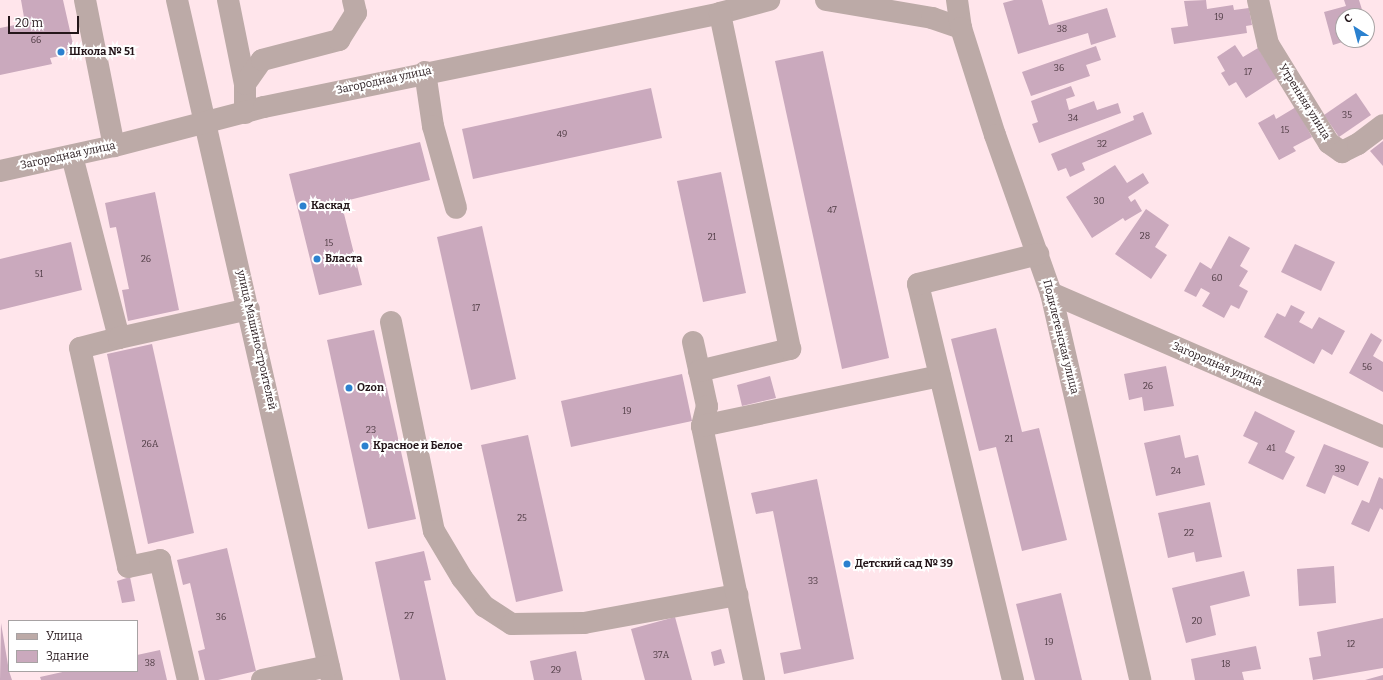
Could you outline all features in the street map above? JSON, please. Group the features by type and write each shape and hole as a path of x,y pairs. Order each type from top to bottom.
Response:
{"street":[{"path":"85,0 114,146"},
{"name":"улица Машиностроителей","path":"177,0 249,309 331,673"},
{"path":"228,0 245,84 244,113"},
{"path":"245,84 262,60 339,40 356,13 353,0"},
{"name":"Загородная улица","path":"0,171 72,156 206,122 425,72 720,13 769,0"},
{"path":"826,0 932,18 961,28"},
{"name":"Подклетенская улица","path":"957,0 961,28 1051,293 1140,680"},
{"name":"Утренняя улица","path":"1258,0 1268,44 1330,143 1342,152 1358,144 1383,125"},
{"path":"699,371 790,350 720,13"},
{"path":"425,72 433,126 456,208"},
{"path":"72,156 119,338"},
{"path":"1013,680 918,284 1038,254"},
{"name":"Загородная улица","path":"1051,293 1383,437"},
{"path":"188,680 160,560 128,567 80,348 249,309"},
{"path":"391,322 434,531 462,578 484,606 512,624 584,623 737,595"},
{"path":"693,342 707,406 702,426 754,680"},
{"path":"702,426 940,376"},
{"path":"262,680 331,673"}],"building":[{"path":"21,0 63,0 75,53 50,58 52,64 0,75 0,28 25,23"},
{"path":"1014,0 1042,0 1049,25 1107,8 1116,37 1091,45 1088,33 1018,54 1003,3"},
{"path":"1206,0 1207,9 1233,5 1234,10 1249,8 1252,25 1246,26 1247,33 1174,44 1171,28 1188,26 1184,1"},
{"path":"1344,0 1359,0 1362,8 1339,8 1346,6"},
{"path":"1335,9 1335,44 1333,45 1324,12"},
{"path":"1235,45 1243,57 1258,48 1277,78 1246,98 1236,82 1229,86 1221,73 1225,71 1217,57"},
{"path":"1096,46 1101,60 1086,65 1090,76 1031,96 1022,72"},
{"path":"823,51 889,358 842,369 775,61"},
{"path":"1071,86 1075,96 1066,99 1069,110 1094,101 1097,110 1118,103 1121,113 1039,143 1032,124 1038,122 1031,101"},
{"path":"651,88 662,138 473,179 462,129"},
{"path":"1356,93 1371,115 1339,137 1324,115"},
{"path":"1296,107 1312,137 1293,147 1296,151 1279,160 1258,123 1274,114 1276,119"},
{"path":"1143,112 1152,134 1082,163 1085,170 1070,177 1066,168 1058,171 1051,154 1134,120 1133,116"},
{"path":"1383,141 1383,166 1370,151"},
{"path":"420,142 430,180 341,202 362,285 319,295 289,174"},
{"path":"1115,165 1127,183 1143,173 1149,183 1128,197 1131,202 1135,199 1142,211 1125,221 1123,218 1092,238 1066,197"},
{"path":"721,172 746,293 703,302 677,181"},
{"path":"155,192 179,310 128,321 122,290 129,289 116,227 110,228 105,203"},
{"path":"1146,209 1169,225 1155,247 1167,255 1151,279 1115,254"},
{"path":"482,226 516,379 471,390 437,237"},
{"path":"1229,236 1250,248 1240,266 1248,271 1239,286 1248,291 1239,309 1231,305 1224,318 1202,306 1210,293 1201,288 1196,297 1184,291 1200,262 1211,269"},
{"path":"71,242 82,290 0,310 0,259"},
{"path":"1295,244 1335,262 1321,291 1281,272"},
{"path":"1291,305 1305,312 1299,322 1312,329 1319,317 1345,331 1332,355 1322,349 1314,364 1264,337 1277,313 1285,317"},
{"path":"996,328 1022,432 1039,428 1067,540 1022,551 996,447 979,451 951,339"},
{"path":"374,330 416,519 368,529 327,340"},
{"path":"1371,333 1382,340 1373,356 1383,362 1383,392 1349,373"},
{"path":"152,344 194,533 148,544 107,354"},
{"path":"1166,366 1174,406 1144,411 1142,397 1129,400 1124,374"},
{"path":"682,374 692,421 571,447 561,401"},
{"path":"770,376 776,398 742,406 737,385"},
{"path":"1255,411 1295,431 1285,452 1295,457 1283,480 1248,463 1258,443 1243,436"},
{"path":"528,435 563,591 516,602 481,445"},
{"path":"1180,435 1185,458 1198,455 1205,485 1156,496 1144,443"},
{"path":"1324,444 1369,462 1358,486 1333,475 1325,494 1306,486"},
{"path":"1379,477 1383,479 1383,510 1380,508 1369,532 1351,524 1362,500 1369,503"},
{"path":"817,479 854,659 784,674 780,653 801,649 773,511 756,514 751,493"},
{"path":"1210,502 1222,557 1196,562 1194,552 1168,558 1158,513"},
{"path":"227,548 256,671 218,680 205,680 198,651 205,649 190,583 183,585 177,560"},
{"path":"424,551 431,580 424,581 446,680 400,680 375,562"},
{"path":"1334,566 1336,603 1299,606 1297,569"},
{"path":"1244,571 1250,596 1210,606 1216,635 1186,643 1172,588"},
{"path":"130,577 135,601 122,603 117,581"},
{"path":"1061,593 1082,680 1035,680 1016,604"},
{"path":"675,617 692,680 645,680 631,629"},
{"path":"1383,618 1383,668 1313,680 1309,658 1321,656 1317,632"},
{"path":"1,623 8,672 12,680 0,680"},
{"path":"1256,646 1261,669 1242,672 1244,680 1195,680 1191,659"},
{"path":"721,649 725,663 714,666 711,652"},
{"path":"160,650 167,680 41,680 40,677 62,672 138,672 138,655"},
{"path":"576,651 582,680 534,680 530,661"},
{"path":"1383,675 1383,680 1365,680"}],"place":[{"name":"Школа № 51","path":"61,52"},
{"name":"Каскад","path":"303,206"},
{"name":"Власта","path":"317,259"},
{"name":"Ozon","path":"349,388"},
{"name":"Красное и Белое","path":"365,446"},
{"name":"Детский сад № 39","path":"847,564"}]}
